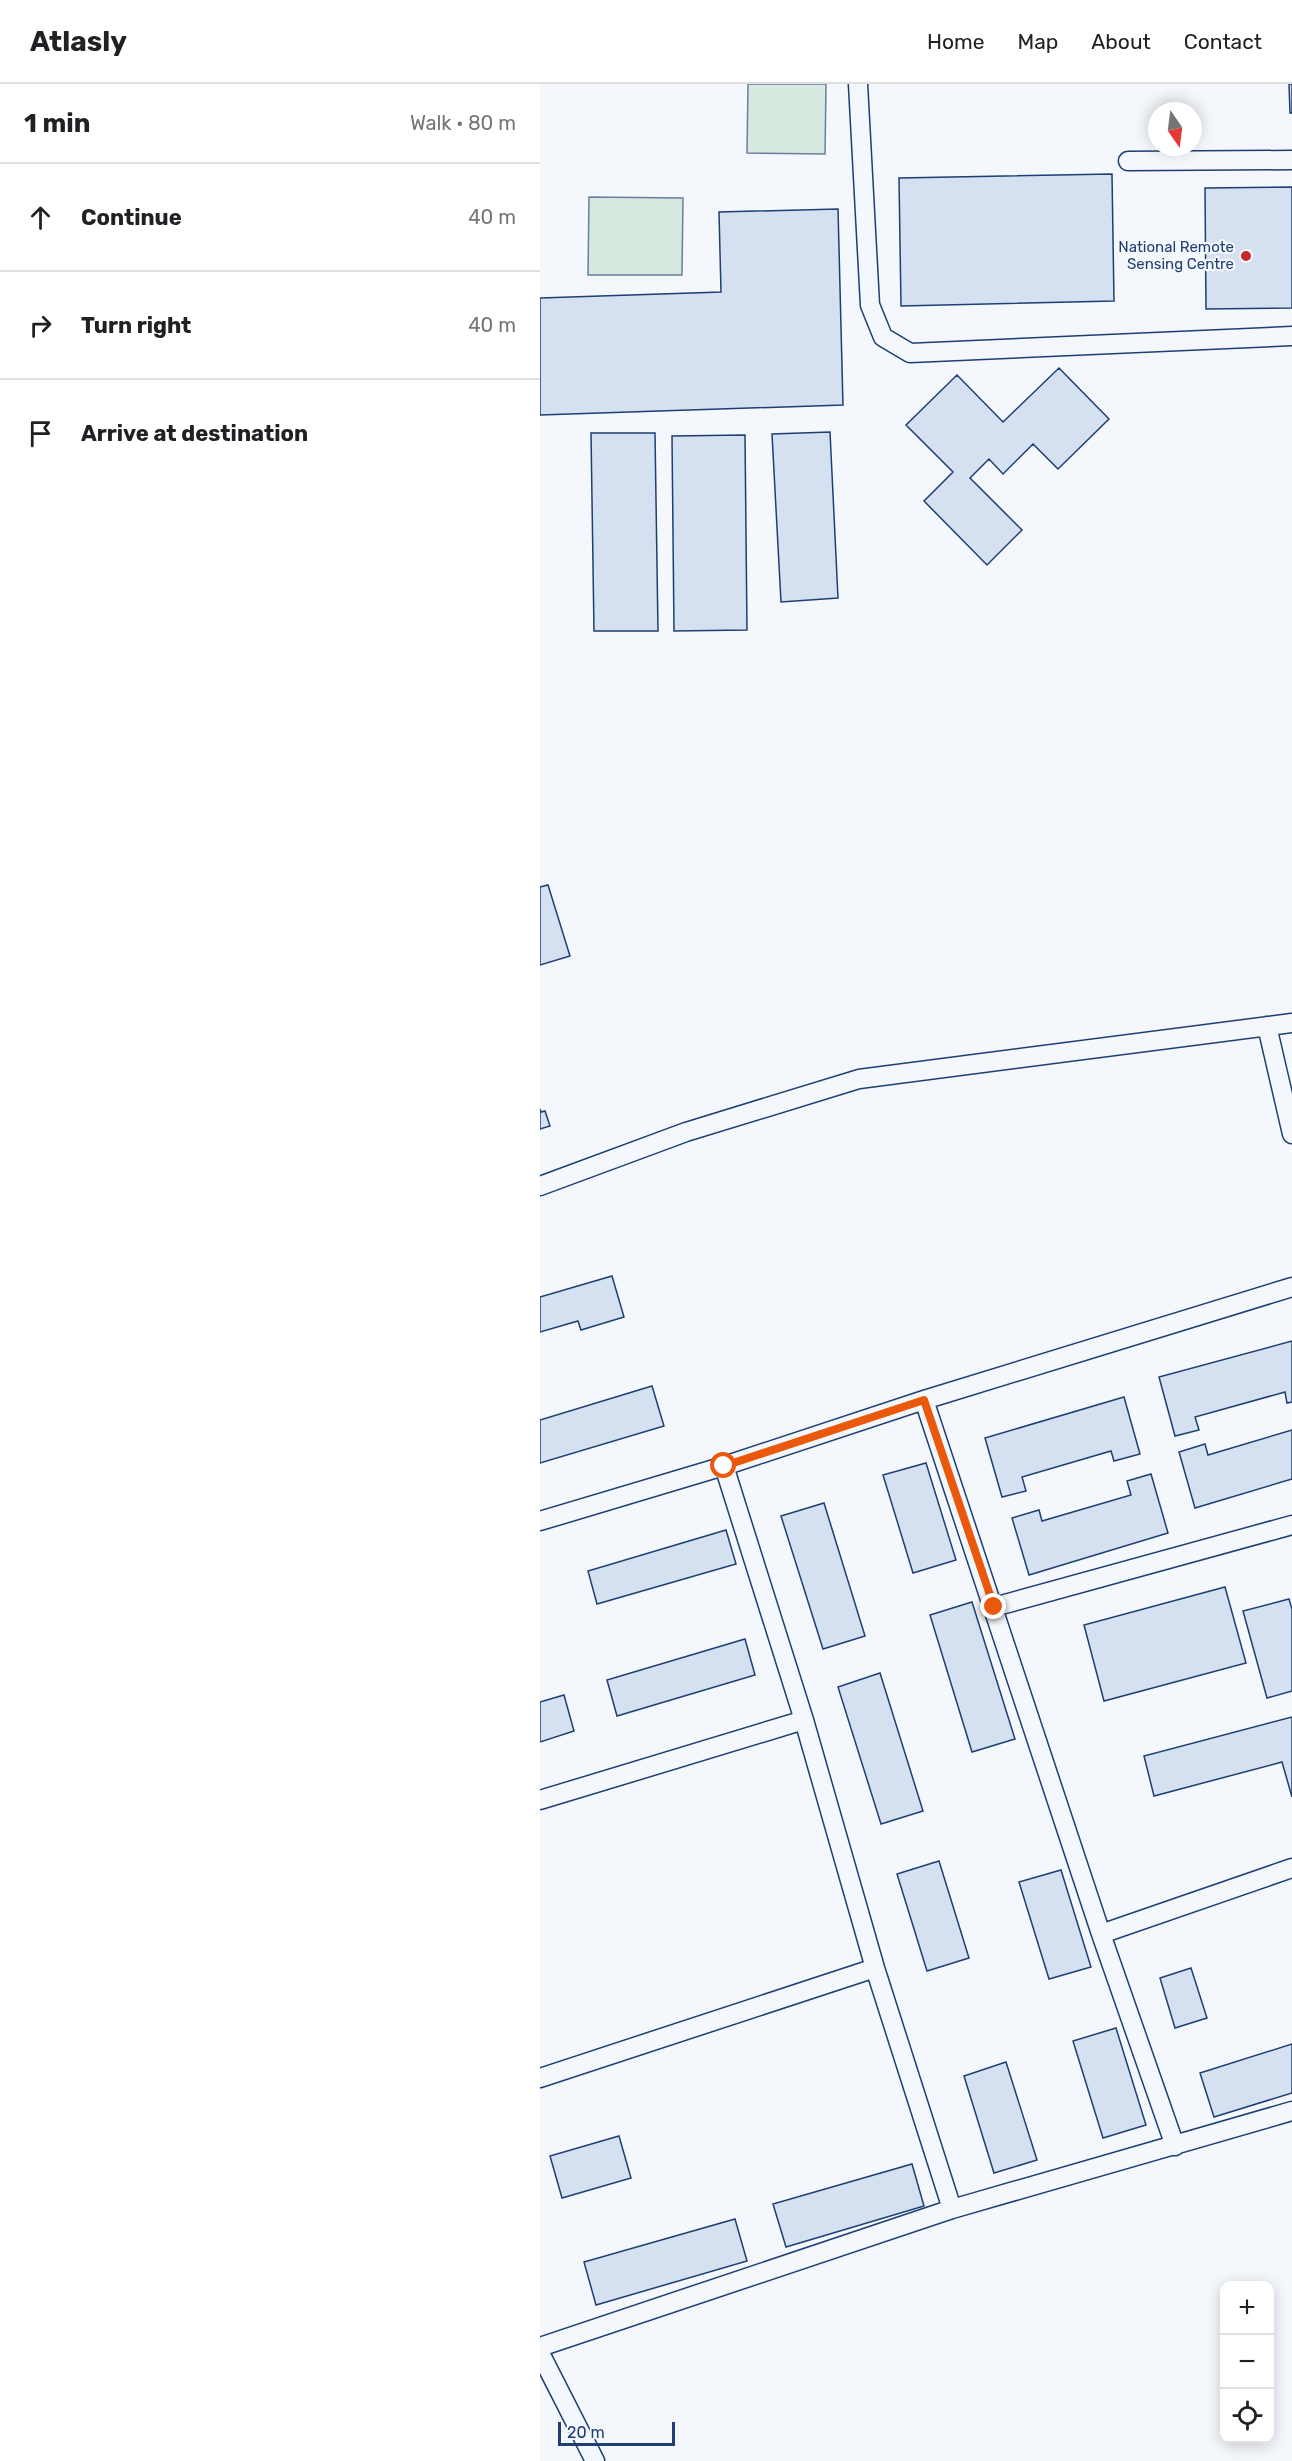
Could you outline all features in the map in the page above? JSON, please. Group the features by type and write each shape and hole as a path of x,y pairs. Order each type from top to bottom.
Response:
{"lane":[{"path":"858,84 870,305 883,337 910,353 1292,336"},
{"path":"1128,161 1292,160"},
{"path":"540,1186 686,1132 859,1079 1292,1023"},
{"path":"1267,1026 1292,1134"},
{"path":"540,1521 724,1466 924,1400 1292,1287"},
{"path":"924,1400 1101,1934 1174,2146"},
{"path":"724,1466 804,1720 875,1968 951,2209"},
{"path":"994,1607 1292,1525"},
{"path":"540,1800 804,1720"},
{"path":"1101,1934 1292,1868"},
{"path":"540,2078 875,1968"},
{"path":"540,2347 951,2209 1292,2111"},
{"path":"540,2354 595,2461"}],"shaded area":[{"path":"748,84 826,84 825,154 747,153"},
{"path":"589,197 683,198 682,275 588,275"}],"building":[{"path":"1289,84 1292,84 1292,113 1290,113"},
{"path":"1112,174 1114,301 901,306 899,178"},
{"path":"1292,187 1292,308 1206,309 1205,188"},
{"path":"838,209 843,405 540,415 540,298 721,292 719,212"},
{"path":"1059,368 1109,419 1058,469 1033,444 1003,474 989,459 970,478 1022,530 987,565 924,501 953,472 906,425 957,375 1003,422"},
{"path":"830,432 838,598 781,602 772,434"},
{"path":"591,433 655,433 658,631 594,631"},
{"path":"745,435 747,630 674,631 672,436"},
{"path":"548,885 570,956 540,965 540,887"},
{"path":"540,1109 541,1112 545,1111 550,1126 540,1129"},
{"path":"612,1276 624,1317 581,1330 578,1321 540,1332 540,1297"},
{"path":"1292,1341 1292,1402 1287,1403 1285,1392 1195,1417 1199,1430 1175,1436 1159,1377"},
{"path":"652,1386 664,1426 540,1463 540,1420"},
{"path":"1124,1397 1140,1454 1114,1461 1111,1451 1022,1477 1026,1491 1002,1497 985,1438"},
{"path":"1292,1430 1292,1479 1195,1508 1179,1452 1205,1444 1208,1455"},
{"path":"926,1463 956,1560 913,1573 883,1475"},
{"path":"1151,1474 1168,1533 1029,1575 1012,1518 1039,1510 1042,1521 1131,1495 1127,1481"},
{"path":"824,1503 865,1636 823,1649 781,1516"},
{"path":"726,1530 736,1564 597,1604 588,1571"},
{"path":"1225,1587 1246,1663 1104,1701 1084,1625"},
{"path":"1289,1599 1292,1609 1292,1691 1267,1698 1243,1611"},
{"path":"972,1602 1015,1739 972,1752 930,1615"},
{"path":"745,1639 755,1675 617,1716 607,1680"},
{"path":"880,1673 923,1811 881,1824 838,1687"},
{"path":"564,1695 574,1731 540,1742 540,1702"},
{"path":"1292,1717 1292,1797 1282,1762 1154,1796 1144,1756"},
{"path":"939,1861 969,1958 927,1971 897,1874"},
{"path":"1061,1870 1091,1967 1049,1979 1019,1882"},
{"path":"1191,1968 1207,2018 1175,2028 1160,1978"},
{"path":"1116,2028 1146,2125 1103,2138 1073,2041"},
{"path":"1292,2044 1292,2093 1214,2117 1200,2073"},
{"path":"1006,2062 1037,2160 994,2173 964,2076"},
{"path":"619,2136 631,2178 562,2198 550,2156"},
{"path":"912,2164 924,2206 786,2247 773,2204"},
{"path":"735,2219 747,2261 596,2305 584,2262"}],"place":[{"name":"National Remote Sensing Centre","path":"1246,256"}],"route":[{"path":"724,1466 924,1400 994,1607"}]}
